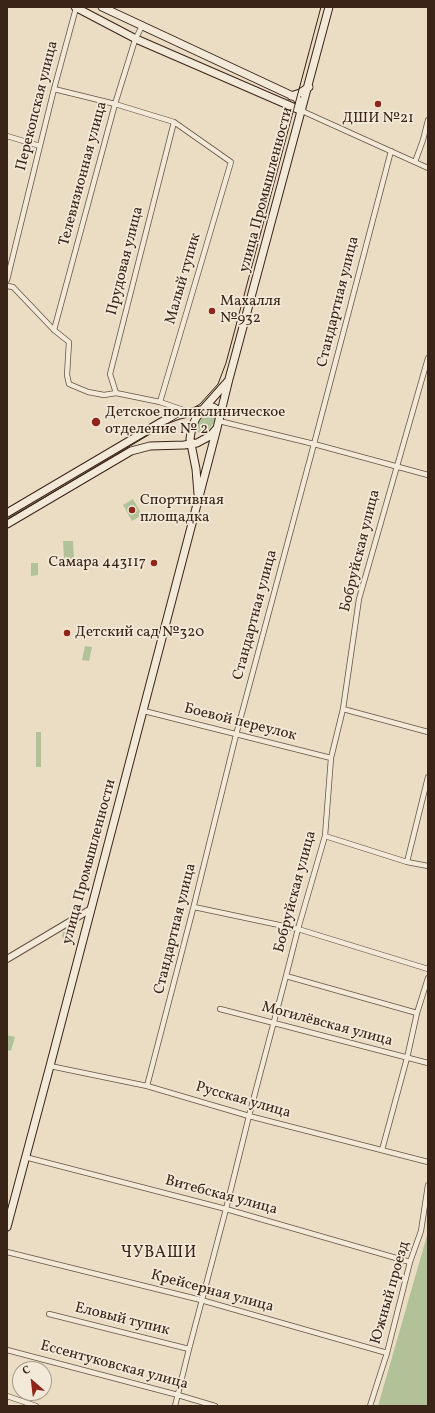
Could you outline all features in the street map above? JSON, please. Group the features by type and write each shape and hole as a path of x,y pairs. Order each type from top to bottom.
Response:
{"main road":[{"path":"76,7 136,39 302,111"},
{"path":"102,7 297,98 302,111"},
{"name":"улица Промышленности","path":"7,1227 144,711 229,379 309,87 329,7"},
{"path":"178,57 184,45"},
{"path":"291,96 300,93 309,87"},
{"name":"улица Промышленности","path":"202,409 229,379"},
{"path":"7,513 163,422 189,412 202,409 213,407 218,410 219,421 212,434 207,439 184,446 150,446 131,451 7,524"},
{"path":"202,409 192,427 195,435 204,439 212,434"},
{"name":"улица Промышленности","path":"192,427 190,433 196,469 198,503"}],"street":[{"name":"Перекопская улица","path":"7,280 54,89 76,7"},
{"name":"Телевизионная улица","path":"54,330 115,104 136,39 142,26"},
{"path":"54,89 115,104 174,122"},
{"path":"302,111 428,168"},
{"path":"415,162 428,120"},
{"name":"Малый тупик","path":"160,402 231,162 174,122"},
{"name":"Прудовая улица","path":"116,393 110,374 174,122"},
{"path":"7,136 40,146"},
{"name":"Стандартная улица","path":"148,1086 194,908 236,735 391,151"},
{"path":"7,286 13,287 54,330 69,342 67,375 69,384 88,392 104,395 116,393 160,402 189,412"},
{"name":"Бобруйская улица","path":"175,1406 188,1349 226,1209 248,1116 298,929 325,836 331,758 343,709 359,600 428,358"},
{"path":"219,421 314,444 428,475"},
{"path":"343,709 428,732"},
{"name":"Боевой переулок","path":"144,711 331,758"},
{"path":"407,862 426,797 428,777"},
{"path":"325,836 407,862 428,866"},
{"path":"194,908 298,929 428,969"},
{"path":"7,959 91,909"},
{"path":"286,976 417,1013"},
{"path":"382,1150 407,1058 417,1013 428,978"},
{"name":"Могилёвская улица","path":"220,1009 428,1063"},
{"name":"Русская улица","path":"50,1066 148,1086 248,1116 428,1162"},
{"name":"Витебская улица","path":"26,1158 226,1209 410,1262"},
{"name":"Южный проезд","path":"370,1406 386,1354 410,1262 421,1231 428,1185"},
{"name":"Крейсерная улица","path":"7,1252 201,1300 386,1354"},
{"name":"Еловый тупик","path":"49,1314 188,1349"},
{"name":"Ессентуковская улица","path":"7,1350 215,1406"},
{"path":"7,1396 36,1406"}],"green space":[{"path":"212,409 217,413 214,422 206,433 202,435 197,431 197,424 204,412"},
{"name":"Спортивная площадка","path":"133,499 142,515 132,521 123,505"},
{"path":"63,541 73,541 74,559 64,559"},
{"path":"31,563 38,563 38,575 31,576"},
{"path":"85,646 92,647 89,661 82,660"},
{"path":"36,732 41,732 41,767 36,767"},
{"path":"63,932 71,934 74,940 74,945 65,942 62,936"},
{"path":"7,1035 15,1037 11,1051 7,1050"},
{"path":"428,1232 428,1406 378,1406"}],"tram line":[{"path":"7,520 200,404 218,384 226,363 321,7"}],"place":[{"name":"ДШИ №21","path":"378,104"},
{"name":"Махалля №932","path":"212,311"},
{"name":"Детское поликлиническое отделение № 2","path":"96,422"},
{"name":"Спортивная площадка","path":"132,510"},
{"name":"Самара 443117","path":"154,563"},
{"name":"Детский сад №320","path":"67,633"}],"district":[{"name":"ЧУВАШИ","path":"159,1254"}]}
